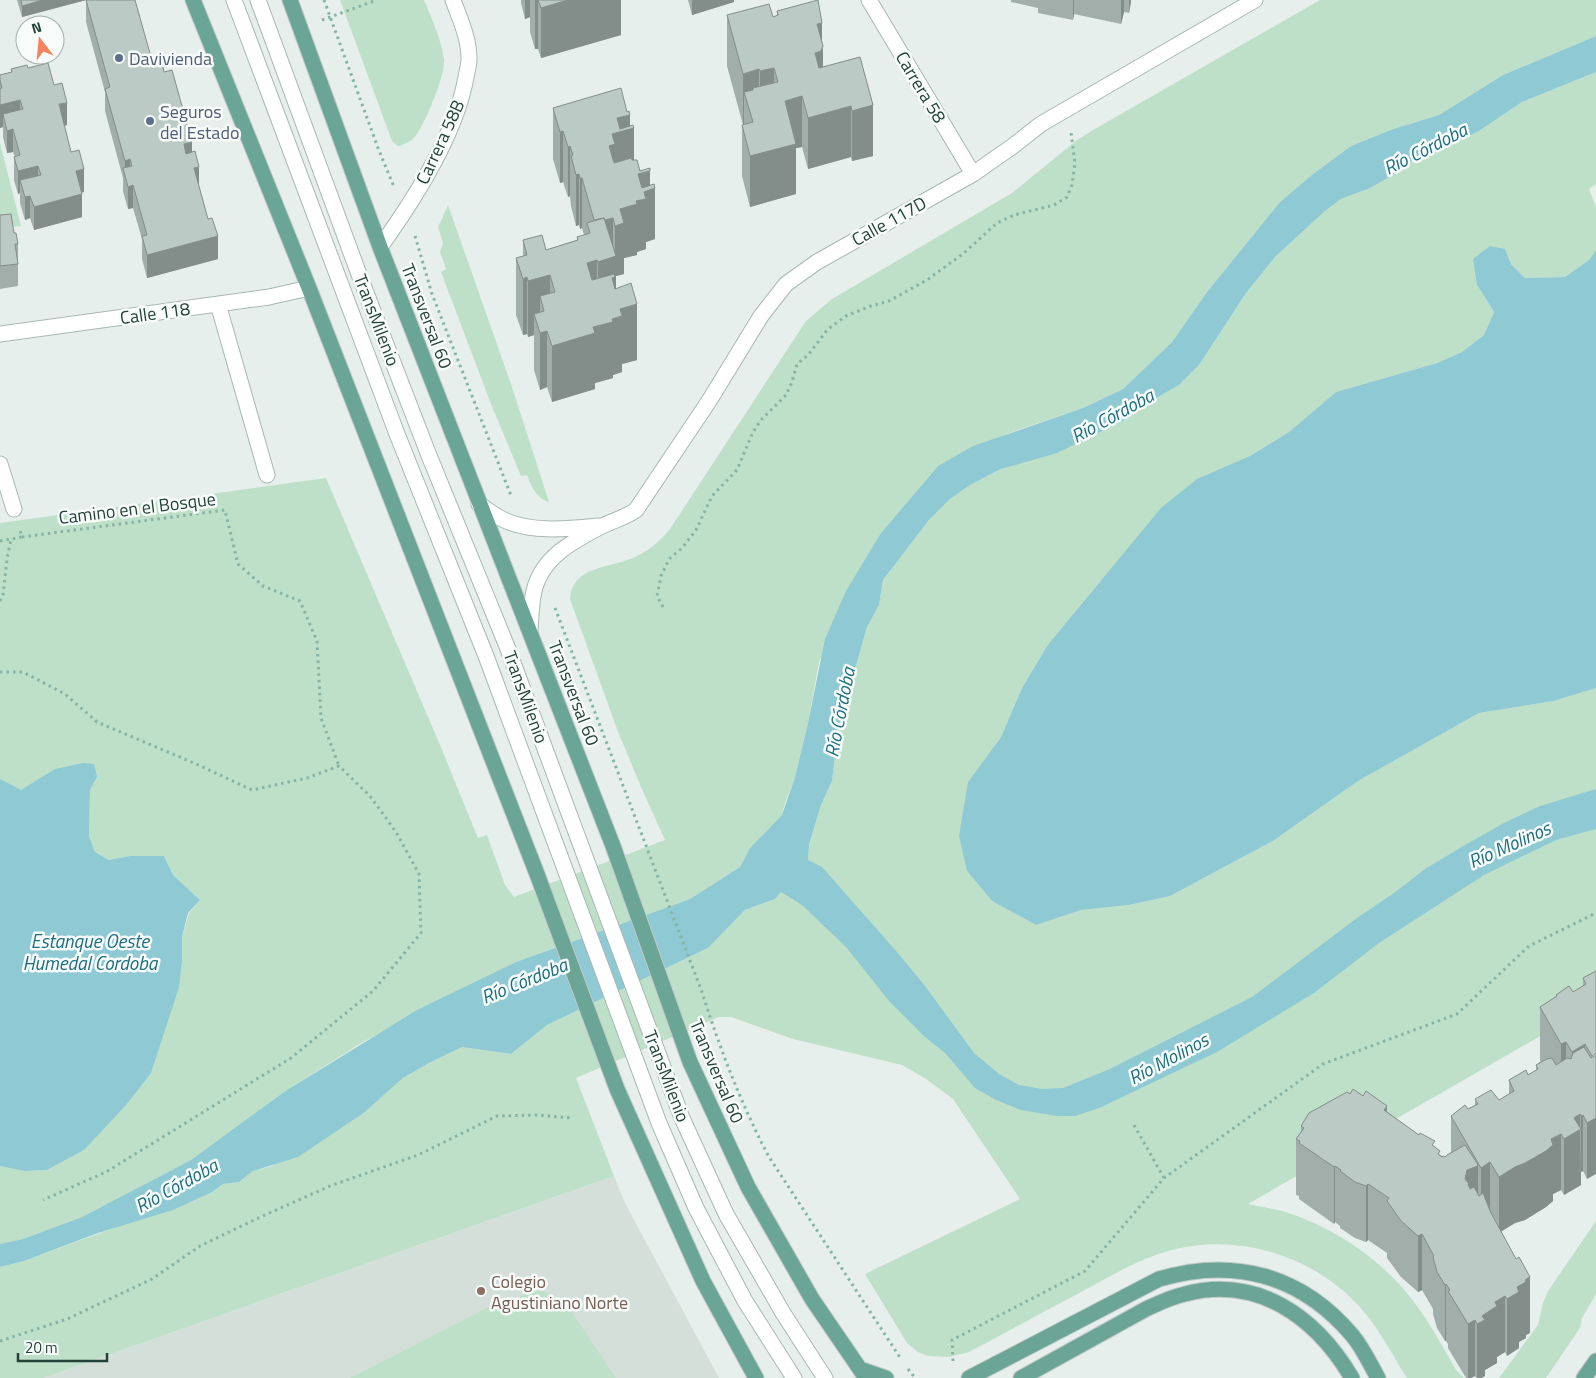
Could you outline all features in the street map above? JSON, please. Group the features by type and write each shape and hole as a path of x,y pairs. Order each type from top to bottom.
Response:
{"main road":[{"path":"193,0 309,288 537,874 617,1089 703,1281 756,1378"},
{"name":"Transversal 60","path":"290,0 380,247 613,846 690,1062 748,1187 812,1299 863,1374"},
{"path":"970,1378 1159,1279 1182,1272 1211,1269 1247,1271 1276,1281 1310,1297 1333,1315 1354,1337 1378,1378"},
{"path":"1021,1378 1146,1309 1193,1292 1226,1290 1252,1293 1284,1306 1301,1317 1333,1348 1352,1378"},
{"path":"1584,1378 1596,1361"},
{"path":"863,1374 886,1378"}],"street":[{"name":"TransMilenio","path":"234,0 403,451 486,656 666,1138 700,1216 745,1301 794,1378"},
{"name":"TransMilenio","path":"258,0 360,277 428,453 508,649 682,1118 726,1214 783,1313 825,1378"},
{"name":"Carrera 58B","path":"380,247 405,212 435,158 452,124 463,94 469,59 464,30 453,0"},
{"name":"Carrera 58","path":"869,0 973,174"},
{"name":"Calle 117D","path":"530,630 534,592 541,573 554,556 567,545 604,525 628,516 636,510 709,400 761,316 786,284 817,262 973,174 1041,124 1255,0"},
{"name":"Calle 118","path":"0,334 269,297 309,288"},
{"path":"218,304 268,475"},
{"path":"0,464 14,510"},
{"name":"Calle 117D","path":"479,504 501,519 523,526 559,528 604,525"}],"path":[{"path":"324,0 378,148 416,241 432,294 523,526"},
{"path":"319,21 377,0"},
{"path":"663,607 657,596 661,576 669,558 682,548 696,530 712,496 736,470 753,432 761,420 786,395 797,364 808,355 828,329 846,316 870,306 889,301 927,280 964,253 997,223 1014,215 1054,205 1067,197 1072,185 1075,163 1070,129"},
{"name":"Camino en el Bosque","path":"22,537 225,510 238,564 263,586 300,601 317,641 321,718 339,766"},
{"path":"0,600 3,596 11,539"},
{"path":"554,608 702,992 721,1050 751,1123 769,1156 883,1333 915,1378"},
{"path":"0,672 23,672 66,694 97,722 252,790 307,778 339,766 370,796 396,832 419,874 420,933 373,991 292,1058 106,1172 43,1200"},
{"path":"954,1364 952,1340 1085,1271 1164,1178 1324,1064 1457,1014 1529,946 1596,913"},
{"path":"0,1341 67,1319 152,1279 200,1246 256,1219 330,1186 418,1155 497,1116 537,1115 573,1118"},
{"path":"1134,1125 1164,1178"}],"shaded area":[{"name":"Colegio Agustiniano Norte","path":"614,1176 625,1203 719,1378 43,1378"}],"green space":[{"path":"340,0 424,0 441,44 444,66 435,97 421,128 406,143 398,146 392,141"},
{"path":"1320,0 1596,0 1596,36 1503,75 1439,115 1393,129 1351,146 1313,174 1280,202 1207,292 1172,342 1123,389 1083,408 1006,434 938,466 881,533 819,662 808,723 795,777 782,815 750,848 740,867 690,899 516,962 361,1043 287,1090 249,1120 191,1160 82,1217 23,1239 0,1245 0,1165 25,1171 47,1170 84,1150 95,1138 182,961 182,937 189,913 200,900 173,875 164,856 130,856 109,860 95,852 89,836 90,790 97,777 33,784 21,790 9,786 0,779 0,523 326,478 478,838 487,835 505,885 514,897 665,840 617,729 570,599 572,588 577,580 593,570 639,555 666,534 806,321 832,299 1012,193 1077,140 1093,130"},
{"path":"1596,72 1596,184 1589,189 1596,207 1596,250 1589,260 1565,277 1525,278 1511,264 1505,249 1477,285 1494,312 1484,335 1462,352 1437,363 1336,392 1289,432 1250,456 1047,646 1022,688 1001,737 968,782 967,871 992,901 1036,925 1081,910 1129,905 1170,896 1273,841 1358,781 1479,713 1554,701 1596,688 1596,1004 1248,1204 1284,1212 1325,1228 1358,1248 1373,1260 1388,1273 1414,1302 1456,1370 1464,1378 1407,1378 1373,1323 1340,1288 1319,1273 1297,1261 1273,1252 1222,1244 1197,1245 1160,1253 1115,1274 969,1352 949,1357 928,1356 918,1352 907,1343 865,1274 1020,1199 953,1099 926,1079 902,1065 793,1039 731,1017 719,1017 576,1078 614,1176 43,1378 0,1378 0,1267 24,1261 212,1192 223,1184 239,1182 253,1171 272,1166 365,1112 403,1078 462,1047 511,1054 547,1025 708,948 745,910 775,899 808,860 809,846 821,805 832,781 838,729 867,627 879,605 883,580 929,520 950,499 970,485 1001,469 1075,444 1123,421 1179,385 1199,365 1246,293 1275,257 1325,211 1341,199 1370,188 1393,175 1414,159 1440,150 1479,131 1522,102"},
{"path":"0,143 21,226 0,228"},
{"path":"448,205 511,384 549,502 537,495 527,475 521,476 491,404 441,272 446,269 440,252 443,243 438,227"},
{"path":"1596,1221 1596,1294 1582,1318 1580,1328 1546,1378 1499,1378 1538,1325 1548,1291"},
{"path":"541,1290 566,1303 616,1378 350,1378 491,1306"}],"water":[{"path":"1596,36 1596,72 1522,102 1479,131 1440,150 1414,159 1393,175 1370,188 1341,199 1325,211 1275,257 1246,293 1199,365 1179,385 1123,421 1057,453 1001,469 970,485 950,499 929,520 883,580 879,605 867,627 838,729 832,781 821,805 809,845 808,860 822,867 897,952 925,986 974,1053 999,1074 1019,1085 1042,1089 1063,1088 1110,1069 1252,997 1425,869 1504,823 1540,806 1596,789 1596,829 1556,840 1484,875 1379,943 1314,993 1217,1052 1099,1108 1075,1116 1057,1116 1021,1110 996,1100 975,1088 945,1053 924,1036 889,1001 846,947 802,905 781,892 775,899 745,910 708,948 547,1025 511,1054 462,1047 429,1063 403,1078 365,1112 298,1157 253,1171 239,1182 223,1184 212,1192 173,1210 98,1233 24,1261 0,1267 0,1244 23,1239 82,1217 191,1160 287,1090 417,1010 516,962 690,899 740,867 750,848 782,815 795,777 825,639 846,591 881,533 938,466 973,446 1083,408 1123,389 1172,342 1207,292 1280,202 1313,174 1351,146 1393,129 1439,115 1503,75"},
{"path":"1490,246 1505,249 1511,264 1525,278 1565,277 1589,260 1596,250 1596,688 1554,701 1479,713 1358,781 1273,841 1170,896 1129,905 1081,910 1036,925 992,901 967,871 959,836 968,782 1001,737 1022,688 1047,646 1161,508 1197,479 1250,456 1289,432 1336,392 1437,363 1462,352 1484,335 1494,312 1477,285 1473,259"},
{"name":"Estanque Oeste Humedal Cordoba","path":"83,763 94,764 97,777 90,790 89,836 95,852 109,860 130,856 164,856 173,875 200,900 188,913 182,937 179,987 151,1073 126,1105 84,1150 47,1170 25,1171 0,1166 0,779 21,790 55,769"}],"building":[{"path":"21,0 43,0 22,6"},
{"path":"86,0 135,0 153,64 162,62 164,72 172,70 192,142 184,144 186,154 195,151 199,167 194,168 208,219 212,218 218,236 147,255 142,236 147,235 133,185 128,187 123,168 132,166 130,159 125,161 105,89 110,87"},
{"path":"538,0 568,0 541,8"},
{"path":"818,0 822,23 817,24 823,46 821,51 815,53 819,68 860,57 873,105 852,111 851,106 808,118 802,96 785,101 796,144 750,156 742,125 753,122 744,92 778,82 774,68 760,71 759,69 743,74 727,15 769,4 773,17 778,15 777,11"},
{"path":"27,65 28,68 49,65 54,85 62,83 67,103 59,104 71,152 79,150 84,169 76,171 82,194 34,207 30,196 25,197 20,180 41,175 38,166 18,171 14,157 20,155 13,129 7,131 3,114 23,109 20,100 0,105 0,89 2,88 0,75 12,72 11,69"},
{"path":"621,88 627,112 629,111 630,115 617,118 620,129 633,125 634,128 612,134 615,144 609,146 614,163 631,158 632,160 637,160 640,171 650,168 650,171 638,174 642,188 654,184 655,188 644,192 646,199 636,201 637,204 620,209 624,223 615,226 613,218 594,220 582,178 580,178 579,174 576,175 570,146 568,147 563,131 560,132 553,108"},
{"path":"11,214 18,244 15,244 18,264 0,266 0,215"},
{"path":"604,218 616,256 598,262 597,260 587,263 592,280 614,274 615,277 612,278 615,289 631,283 637,304 620,309 622,316 612,319 613,322 593,327 595,333 552,346 547,331 540,333 534,314 544,311 540,296 555,292 550,275 528,281 527,277 523,279 516,258 527,255 523,240 542,235 546,250 578,240 577,237 590,233 587,223"},
{"path":"1596,971 1596,1053 1592,1056 1585,1044 1572,1052 1566,1042 1561,1044 1540,1007 1569,986 1573,992 1586,984 1583,978"},
{"path":"1584,1047 1591,1058 1596,1055 1596,1118 1587,1123 1583,1115 1581,1116 1580,1114 1574,1118 1581,1129 1564,1139 1561,1134 1551,1139 1553,1145 1546,1151 1499,1177 1490,1162 1481,1168 1451,1116 1465,1105 1468,1109 1478,1104 1475,1099 1491,1090 1499,1100 1514,1091 1509,1080 1526,1070 1528,1075 1538,1069 1536,1065 1547,1059 1552,1058 1556,1065 1567,1058 1571,1059 1573,1053"},
{"path":"1353,1089 1363,1096 1366,1091 1387,1106 1384,1110 1419,1135 1420,1133 1435,1141 1432,1145 1440,1151 1438,1154 1442,1157 1465,1145 1477,1163 1478,1166 1467,1170 1465,1179 1470,1189 1474,1187 1479,1196 1483,1193 1491,1213 1516,1259 1519,1257 1530,1277 1525,1280 1526,1282 1517,1287 1519,1292 1507,1299 1505,1296 1495,1302 1497,1306 1482,1316 1485,1320 1477,1324 1475,1320 1468,1324 1448,1291 1450,1290 1437,1272 1434,1256 1422,1234 1418,1236 1401,1221 1387,1201 1389,1198 1368,1184 1366,1186 1355,1182 1296,1139 1304,1128 1301,1126 1309,1113 1347,1092 1350,1094"}],"place":[{"name":"Davivienda","path":"119,58"},
{"name":"Seguros del Estado","path":"150,121"},
{"name":"Colegio Agustiniano Norte","path":"481,1291"}],"water label":[{"name":"Río Córdoba","path":"1425,148"},
{"name":"Río Córdoba","path":"1112,415"},
{"name":"Río Córdoba","path":"839,712"},
{"name":"Río Molinos","path":"1509,844"},
{"name":"Río Córdoba","path":"524,980"},
{"name":"Río Molinos","path":"1168,1058"},
{"name":"Río Córdoba","path":"176,1185"}]}
